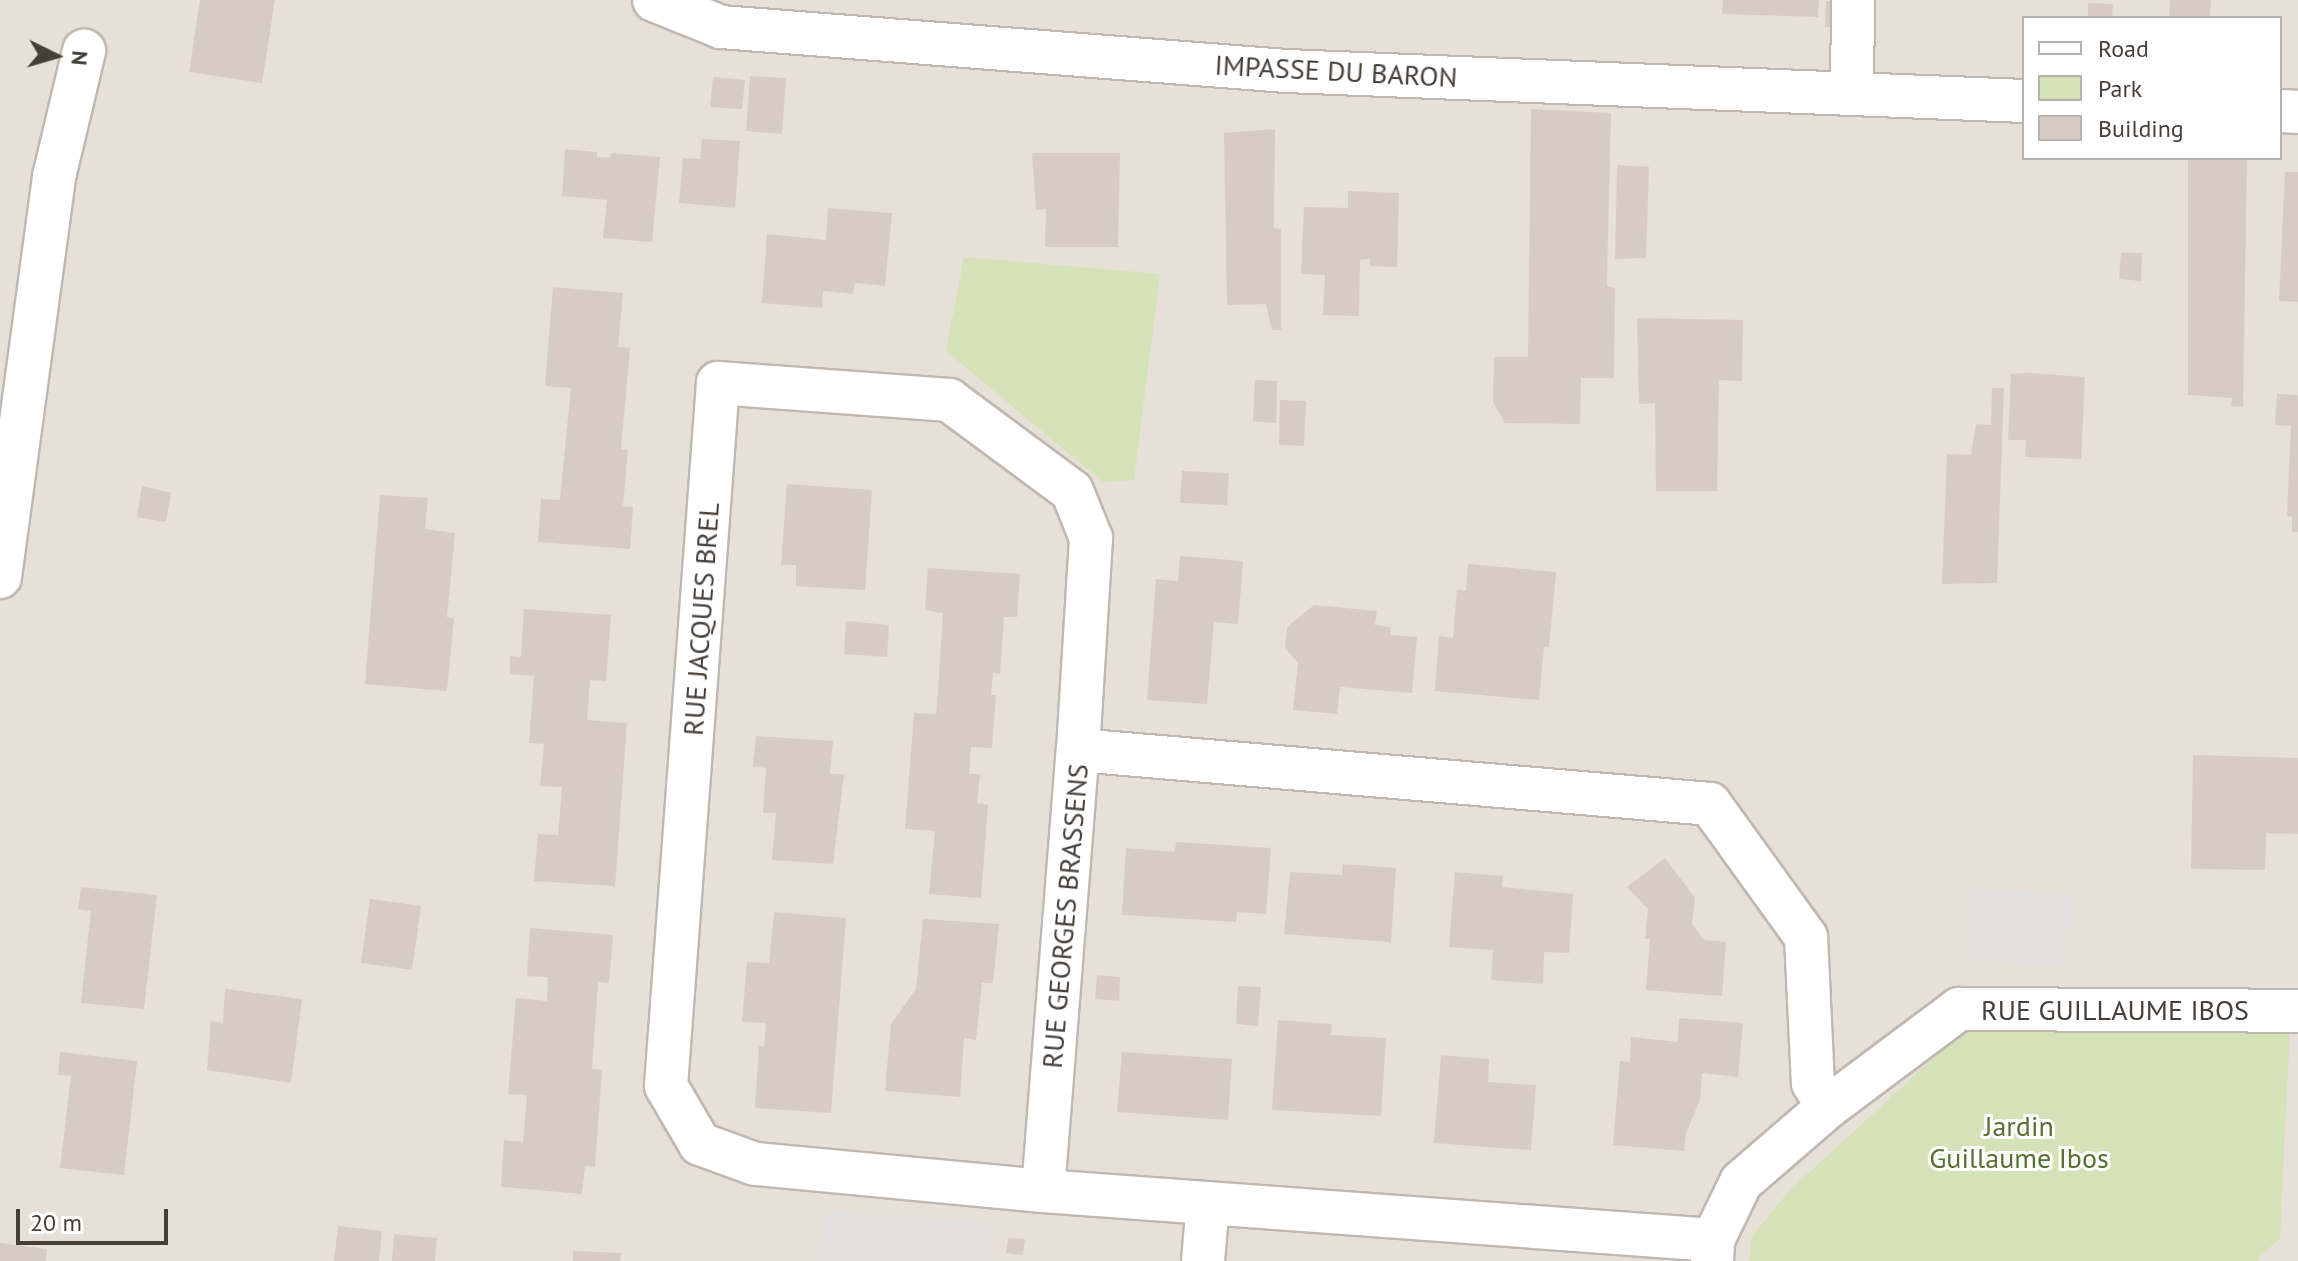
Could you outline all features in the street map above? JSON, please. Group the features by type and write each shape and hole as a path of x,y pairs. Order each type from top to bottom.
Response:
{"street":[{"name":"IMPASSE DU BARON","path":"654,0 721,27 1287,71 2022,101"},
{"path":"1852,94 1853,0"},
{"path":"0,577 54,177 84,51"},
{"name":"RUE JACQUES BREL","path":"1043,1191 755,1164 700,1144 666,1086 718,383 949,400 1072,491 1091,538 1078,750"},
{"name":"RUE GEORGES BRASSENS","path":"1043,1191 1078,750 1710,804 1806,937 1813,1083 1828,1107"},
{"name":"RUE GUILLAUME IBOS","path":"1712,1251 1741,1182 1828,1107 1959,1009 2298,1011"},
{"path":"1043,1191 1208,1203 1712,1251"},
{"path":"1203,1261 1208,1203"}],"shaded area":[{"path":"0,0 2298,0 2298,1261 0,1261"},
{"path":"1971,890 2073,895 2068,966 1967,960"},
{"path":"823,1211 996,1223 992,1261 820,1261"}],"green space":[{"path":"964,257 1160,274 1134,480 1103,482 946,351"},
{"name":"Jardin Guillaume Ibos","path":"1973,1022 2290,1026 2280,1238 2256,1261 1749,1261 1752,1236 1790,1190"}],"building":[{"path":"200,0 275,0 262,83 189,72"},
{"path":"1723,0 1819,0 1818,17 1722,14"},
{"path":"2170,0 2211,0 2210,16 2169,16"},
{"path":"1826,1 1838,1 1838,28 1825,27"},
{"path":"2088,3 2113,4 2112,16 2088,16"},
{"path":"750,76 786,78 782,134 746,131"},
{"path":"713,77 745,80 742,109 710,107"},
{"path":"1531,109 1611,113 1607,286 1615,288 1614,378 1581,378 1580,424 1505,423 1493,402 1494,357 1528,357"},
{"path":"1275,129 1274,228 1281,229 1281,330 1272,330 1266,304 1227,305 1224,133"},
{"path":"702,139 740,141 735,208 679,203 683,158 700,159"},
{"path":"565,149 597,152 597,157 610,158 611,153 660,157 652,242 603,238 607,200 562,196"},
{"path":"1032,153 1120,153 1118,247 1045,247 1046,209 1036,210"},
{"path":"2188,160 2247,160 2243,407 2231,406 2232,398 2188,395"},
{"path":"1617,165 1649,167 1646,258 1615,259"},
{"path":"2285,172 2298,172 2298,302 2279,301"},
{"path":"1348,191 1399,193 1397,267 1370,266 1370,259 1360,260 1359,316 1323,315 1325,275 1301,274 1304,207 1348,208"},
{"path":"828,208 892,213 885,286 855,283 853,294 823,291 822,308 762,303 767,234 826,240"},
{"path":"2121,253 2142,253 2141,281 2119,279"},
{"path":"553,287 623,293 618,347 630,348 621,449 628,450 623,506 633,507 630,549 538,542 541,499 560,500 571,388 545,386"},
{"path":"1637,318 1743,320 1742,381 1719,380 1717,491 1656,491 1655,403 1639,404"},
{"path":"2011,374 2085,377 2081,459 2025,457 2026,440 2008,440"},
{"path":"1255,380 1277,381 1276,423 1253,421"},
{"path":"1992,388 2004,388 1997,583 1942,584 1947,454 1971,455 1976,424 1991,425"},
{"path":"2277,394 2298,395 2298,532 2292,532 2292,517 2287,516 2291,426 2275,425"},
{"path":"1280,400 1306,401 1304,446 1279,445"},
{"path":"1182,471 1229,473 1227,505 1180,503"},
{"path":"787,484 872,490 865,590 796,586 796,565 781,565"},
{"path":"142,486 171,493 166,522 137,517"},
{"path":"380,495 428,498 425,529 455,533 447,617 454,618 447,691 365,684"},
{"path":"1180,556 1243,561 1238,624 1214,622 1207,704 1147,700 1156,579 1178,581"},
{"path":"1468,564 1556,572 1549,647 1544,647 1539,700 1435,691 1439,636 1453,638 1457,590 1466,591"},
{"path":"928,568 1020,574 1017,617 1004,617 1000,674 993,673 991,695 996,695 992,748 971,747 969,774 980,774 977,803 988,805 981,898 929,894 935,831 905,829 914,713 936,714 943,613 925,610"},
{"path":"1314,605 1377,611 1375,625 1391,627 1390,635 1417,637 1412,693 1340,687 1337,714 1293,710 1298,663 1285,648 1287,627"},
{"path":"524,609 611,615 606,681 590,680 587,720 627,723 615,886 534,881 538,834 558,835 562,787 540,786 544,744 529,743 534,676 510,674 510,656 521,657"},
{"path":"846,621 889,625 887,657 844,654"},
{"path":"756,736 833,741 830,774 844,774 833,864 772,860 776,813 763,813 766,768 753,766"},
{"path":"2193,755 2298,758 2298,834 2266,833 2265,870 2191,869"},
{"path":"1176,842 1271,848 1266,914 1237,912 1236,922 1122,915 1126,848 1175,852"},
{"path":"1665,858 1695,898 1692,924 1704,940 1726,942 1722,996 1646,990 1650,939 1645,939 1648,909 1627,887"},
{"path":"1343,864 1396,868 1391,942 1284,934 1290,872 1342,875"},
{"path":"1455,872 1503,876 1502,887 1573,894 1569,953 1544,952 1543,984 1491,980 1493,950 1449,947"},
{"path":"81,887 157,895 144,1009 81,1003 91,911 78,909"},
{"path":"370,899 421,906 412,970 361,963"},
{"path":"774,912 846,918 831,1113 755,1108 759,1046 764,1046 766,1023 742,1022 747,962 769,963"},
{"path":"923,919 999,924 993,983 982,983 976,1040 964,1038 960,1097 885,1091 891,1024 916,989"},
{"path":"530,928 613,935 609,983 598,982 592,1069 602,1070 595,1167 585,1166 582,1194 501,1187 504,1140 523,1142 527,1095 508,1094 516,998 547,1001 548,977 527,976"},
{"path":"1097,975 1120,977 1119,1001 1095,999"},
{"path":"1238,986 1261,987 1258,1026 1236,1024"},
{"path":"225,989 302,999 291,1083 207,1070 211,1021 223,1023"},
{"path":"1679,1018 1743,1023 1738,1077 1702,1073 1700,1100 1686,1133 1684,1151 1613,1145 1620,1061 1630,1062 1631,1037 1678,1042"},
{"path":"1278,1020 1332,1024 1331,1035 1386,1038 1381,1116 1272,1110"},
{"path":"60,1052 137,1061 124,1175 60,1168 71,1076 58,1075"},
{"path":"1122,1052 1232,1059 1228,1120 1117,1112"},
{"path":"1441,1055 1489,1059 1488,1082 1536,1085 1531,1150 1434,1143"},
{"path":"338,1226 382,1231 379,1261 334,1261"},
{"path":"394,1234 437,1238 435,1261 392,1261"},
{"path":"1008,1238 1025,1239 1023,1255 1006,1253"},
{"path":"0,1243 47,1249 46,1261 0,1261"},
{"path":"573,1251 621,1253 620,1261 573,1261"}]}
